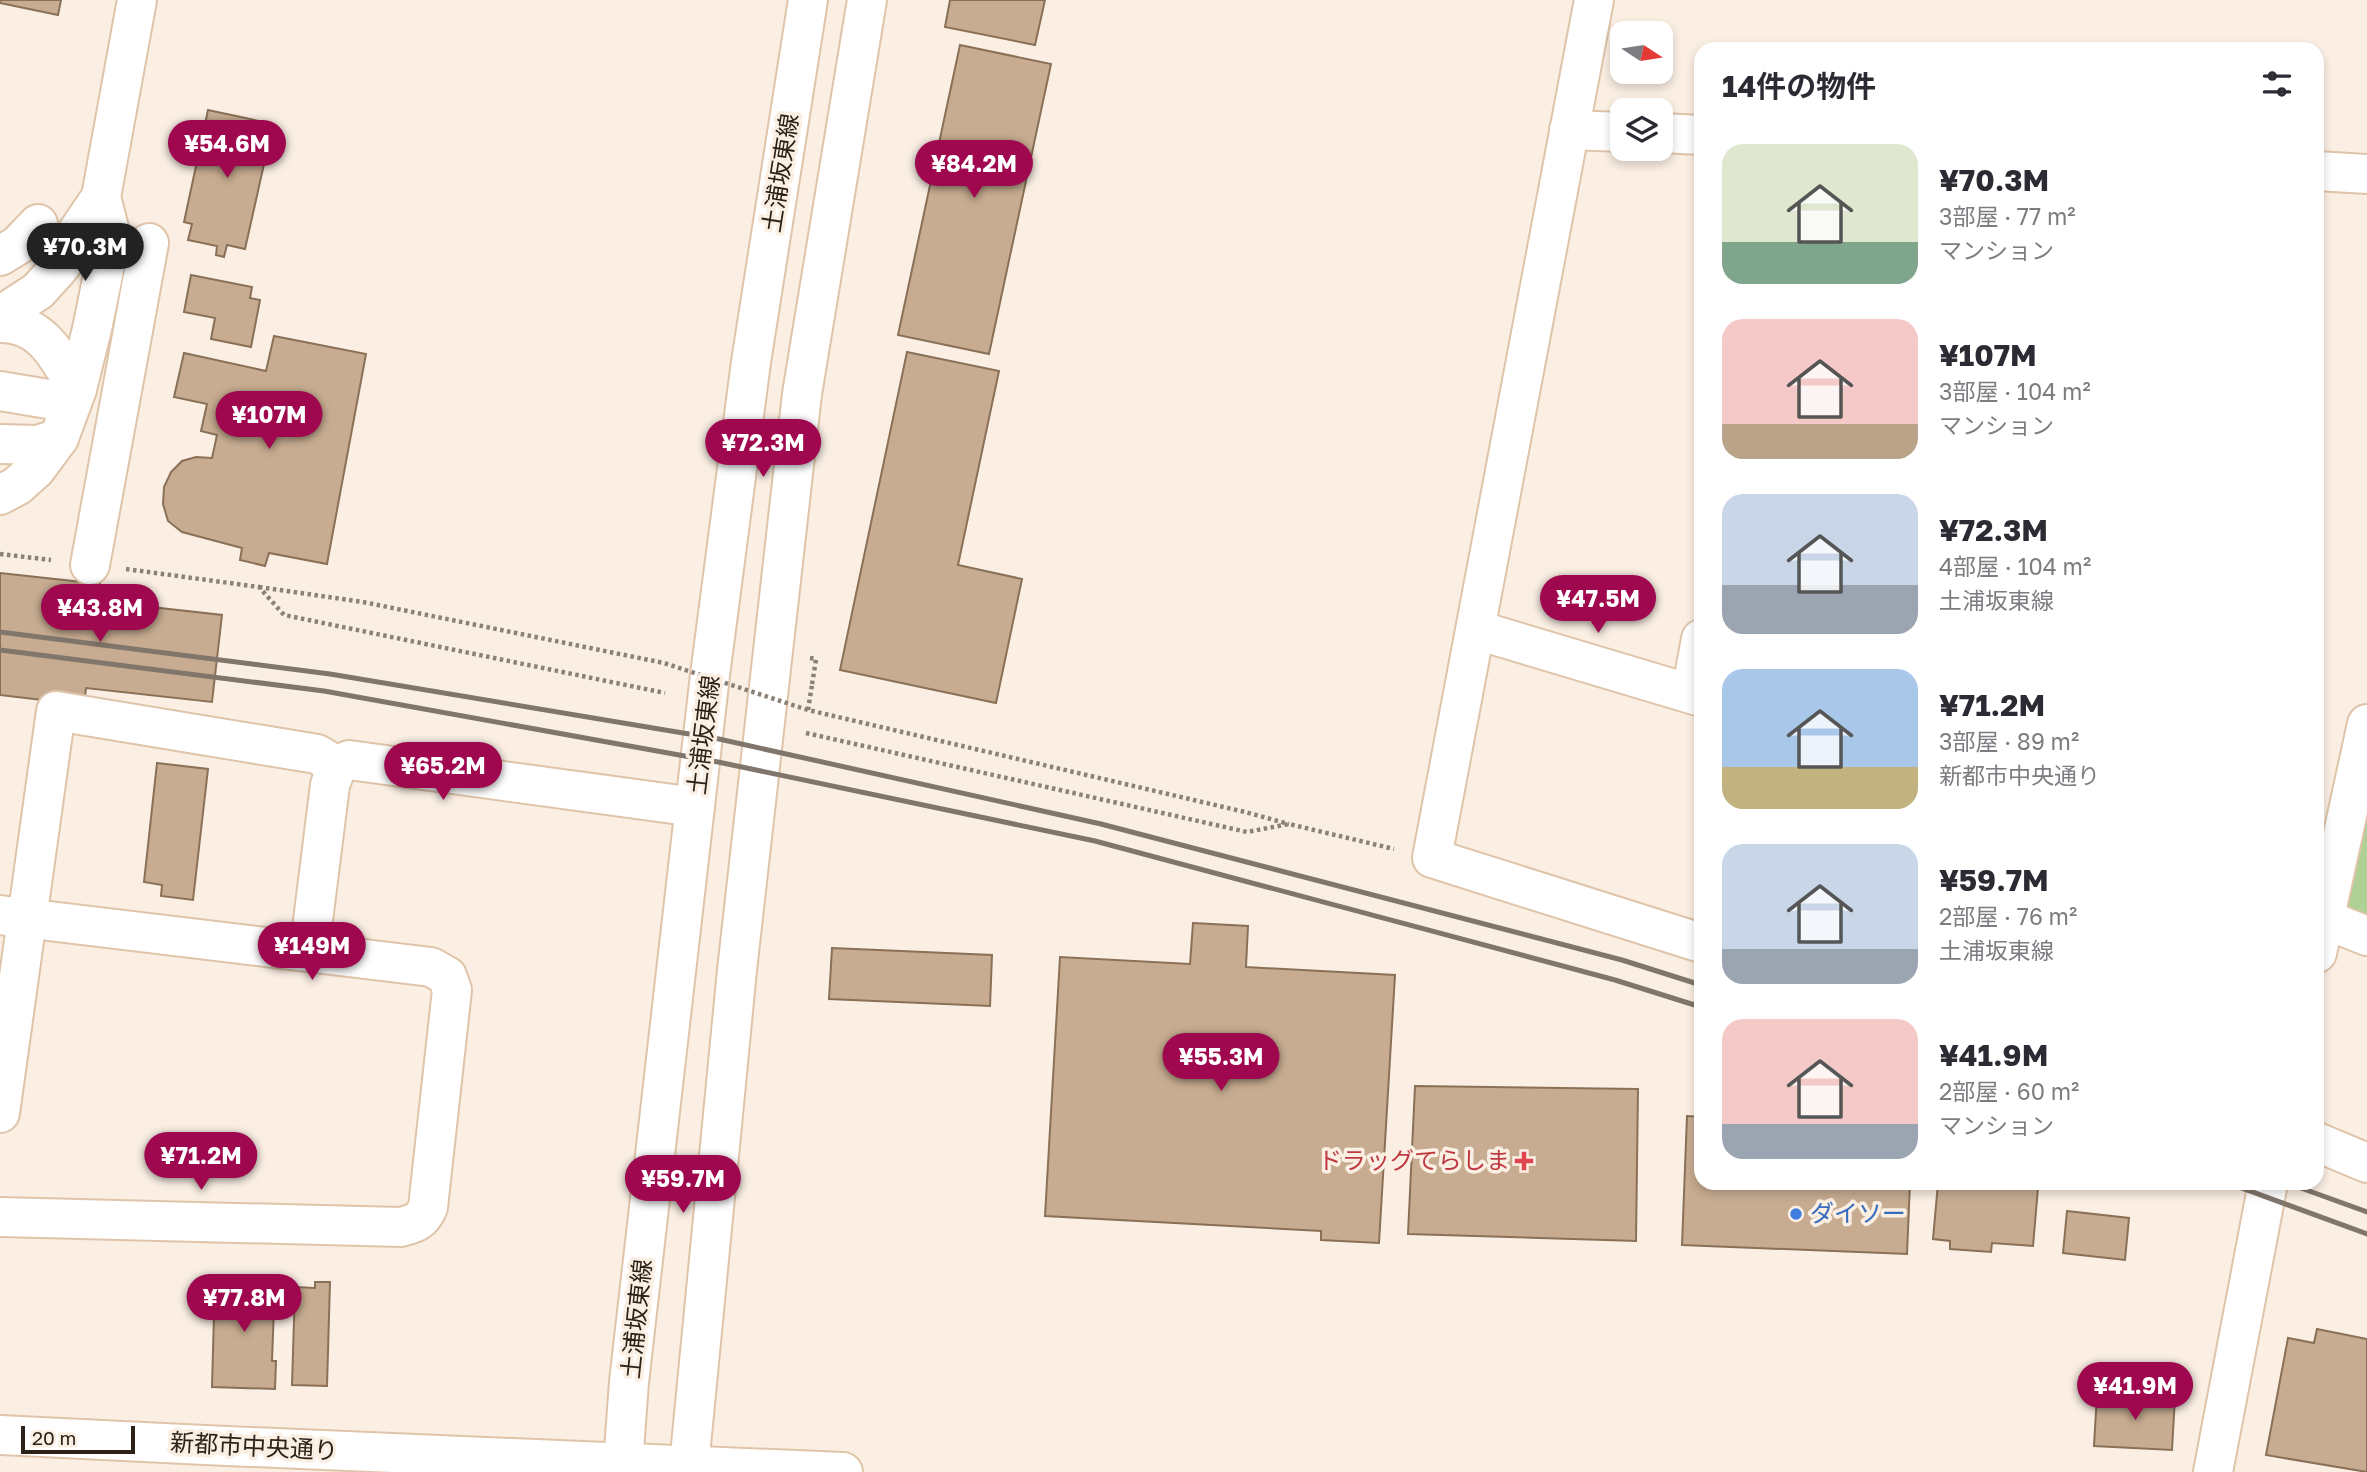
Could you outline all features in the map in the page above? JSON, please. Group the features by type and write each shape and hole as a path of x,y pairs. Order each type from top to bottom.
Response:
{"street":[{"path":"74,396 55,352 41,335 2,316 38,291 58,269 68,256 78,230 101,197 137,0"},
{"name":"土浦坂東線","path":"625,1468 629,1382 695,807 751,362 808,0"},
{"path":"687,1469 739,956 802,394 867,0"},
{"path":"1594,0 1432,858 1694,941"},
{"path":"1569,130 1610,132"},
{"path":"1673,134 1694,135"},
{"path":"2324,171 2367,174"},
{"path":"0,495 17,486 36,469 59,438 74,396 92,328 111,236 101,197"},
{"path":"0,256 18,245 38,224"},
{"path":"90,565 149,243"},
{"path":"0,391 74,396"},
{"path":"0,444 38,445 59,438"},
{"path":"1477,630 1694,694"},
{"path":"0,1113 13,916 56,711 317,754 337,766"},
{"path":"2324,912 2367,724"},
{"path":"309,952 330,785 337,766 349,760 695,807"},
{"path":"0,1217 401,1227 416,1224 423,1218 428,1207 452,990 447,976 431,967 13,916"},
{"path":"2324,930 2367,936"},
{"path":"2324,1145 2367,1163"},
{"path":"2213,1472 2267,1190"},
{"name":"新都市中央通り","path":"0,1434 625,1468 844,1472"}],"path":[{"path":"0,554 363,602 664,663 808,710 1432,858"},
{"path":"259,587 284,615 665,693"},
{"path":"808,710 812,685"},
{"path":"806,733 1247,832 1289,824"}],"green space":[{"path":"2367,776 2367,936 2325,919"}],"building":[{"path":"0,0 61,0 58,15 0,3"},
{"path":"950,0 1045,0 1035,45 945,27"},
{"path":"960,45 1051,64 989,354 898,335"},
{"path":"208,110 273,124 245,249 227,245 224,257 216,255 217,246 188,240 192,224 184,222"},
{"path":"191,275 252,287 250,298 260,300 251,347 211,339 215,318 184,312"},
{"path":"274,336 366,354 327,564 269,553 265,566 240,560 242,548 182,532 168,521 163,504 164,487 171,472 182,461 196,457 212,458 217,435 201,431 207,404 174,397 184,353 266,371"},
{"path":"907,352 999,371 958,565 1022,579 996,703 840,670"},
{"path":"0,573 100,584 98,601 222,615 212,702 86,688 84,705 0,695"},
{"path":"157,763 208,769 193,900 161,896 162,885 144,882"},
{"path":"1193,923 1248,926 1246,967 1395,975 1379,1243 1321,1240 1321,1231 1045,1216 1060,957 1190,964"},
{"path":"832,948 992,955 990,1006 829,999"},
{"name":"ドラッグてらしま","path":"1415,1086 1638,1089 1636,1241 1408,1234"},
{"name":"ダイソー","path":"1687,1116 1694,1116 1694,1190 1910,1190 1907,1254 1682,1245"},
{"path":"1937,1190 2038,1190 2033,1246 1992,1243 1991,1252 1950,1249 1950,1241 1933,1239"},
{"path":"2067,1211 2129,1218 2125,1260 2063,1253"},
{"path":"215,1278 275,1280 272,1361 276,1361 275,1389 212,1387"},
{"path":"315,1282 330,1282 327,1386 292,1385 295,1287 315,1288"},
{"path":"2317,1329 2367,1339 2367,1472 2266,1455 2288,1338 2314,1343"},
{"path":"2097,1394 2175,1397 2172,1450 2094,1446"}],"railway":[{"path":"0,632 330,674 719,739 1101,824 1622,960 1694,983"},
{"path":"0,650 324,691 718,762 1095,841 1615,980 1694,1005"},
{"path":"2247,1190 2367,1234"},
{"path":"2306,1190 2367,1212"}],"place":[{"name":"ドラッグてらしま","path":"1524,1161"},
{"name":"ダイソー","path":"1796,1214"}]}
